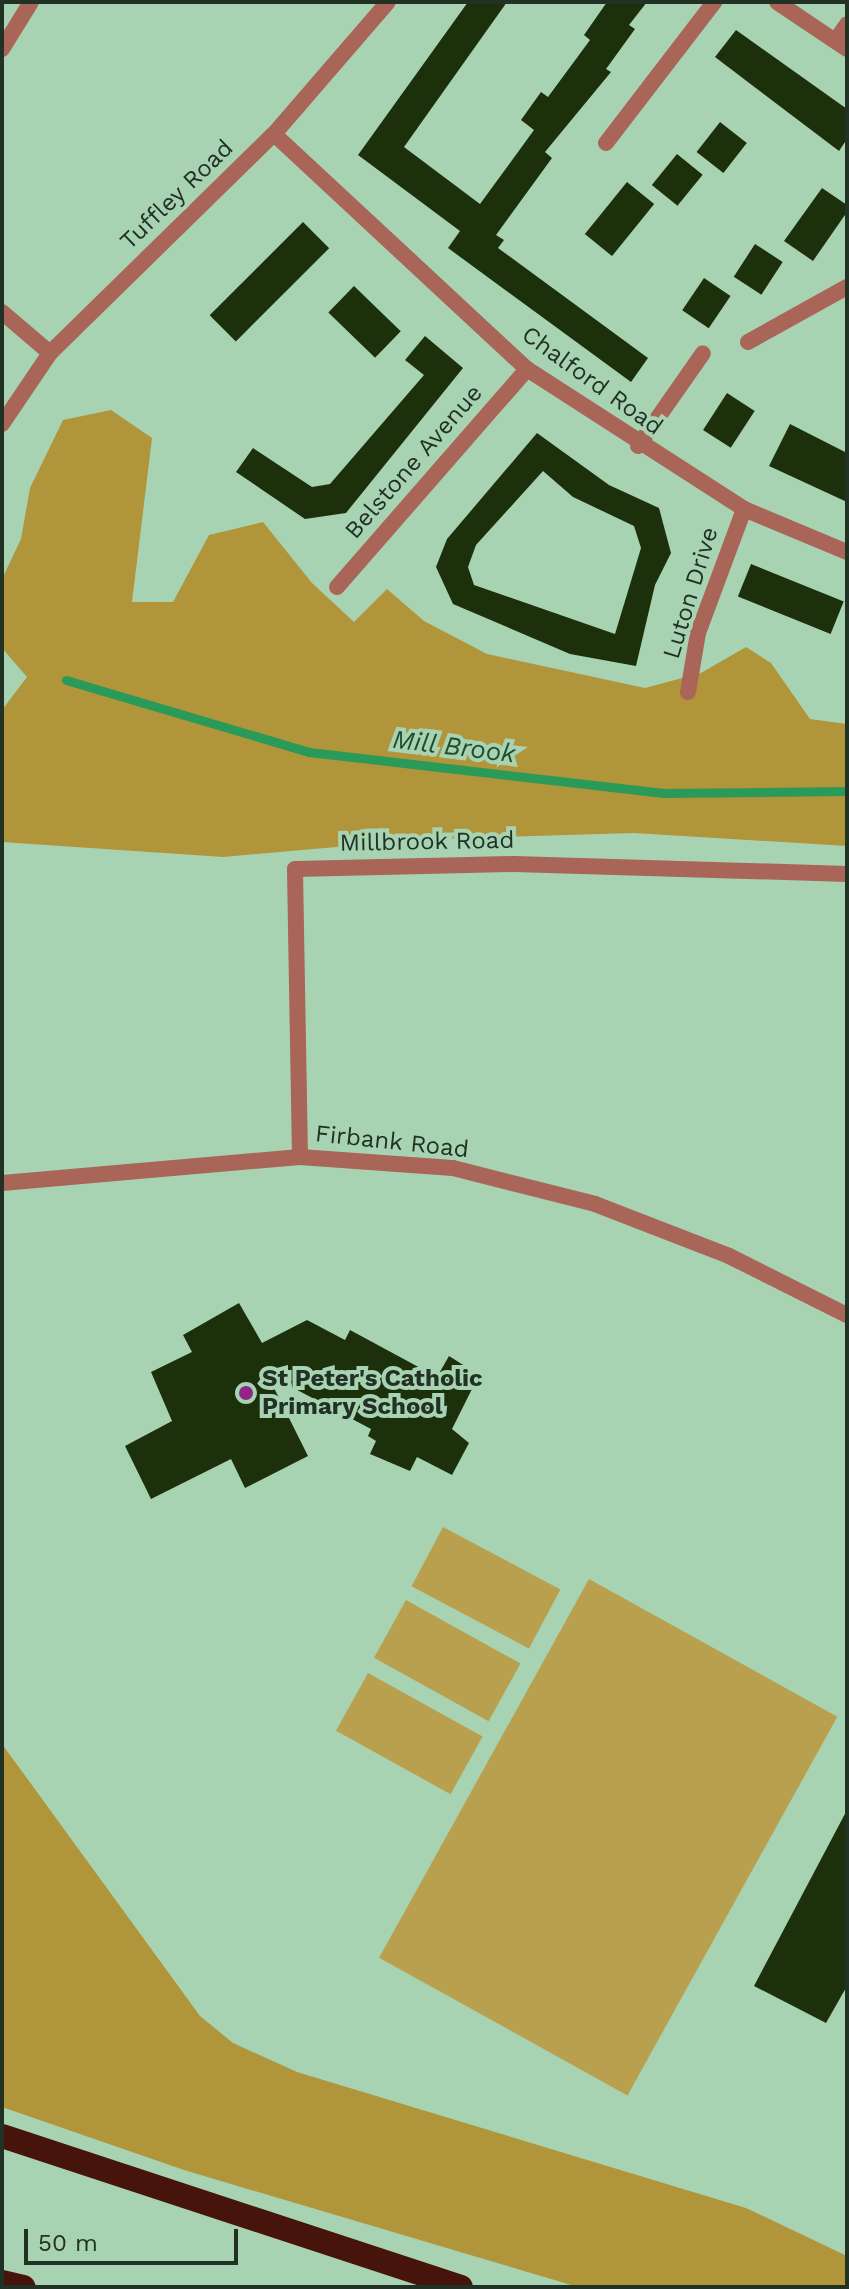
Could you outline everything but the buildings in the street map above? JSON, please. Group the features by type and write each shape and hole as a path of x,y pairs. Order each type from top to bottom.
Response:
{"highway":[{"path":"2,2136 461,2287"},
{"path":"2,2282 23,2287"}],"street":[{"path":"2,49 31,2"},
{"name":"Tuffley Road","path":"2,424 50,353 274,134 388,2"},
{"path":"606,143 714,2"},
{"path":"777,2 842,44 847,24"},
{"name":"Chalford Road","path":"274,134 527,369 638,446 744,509 847,552"},
{"path":"748,342 847,287"},
{"path":"2,312 50,353"},
{"path":"638,446 703,353"},
{"name":"Belstone Avenue","path":"337,587 527,369"},
{"name":"Luton Drive","path":"688,692 698,633 744,509"},
{"name":"Millbrook Road","path":"300,1157 295,869 514,864 847,874"},
{"name":"Firbank Road","path":"2,1183 300,1157 453,1168 595,1204 729,1256 847,1315"}],"shaded area":[{"path":"111,410 152,438 132,602 173,602 209,535 263,522 312,583 354,622 387,589 424,621 487,654 645,688 701,673 746,647 771,663 810,719 847,724 847,846 634,833 427,839 223,857 2,842 2,710 27,677 2,648 2,579 21,539 30,488 63,420"},
{"path":"443,1527 560,1589 529,1649 412,1586"},
{"path":"589,1579 837,1717 627,2095 379,1958"},
{"path":"406,1600 521,1664 489,1721 374,1658"},
{"path":"368,1673 483,1737 451,1794 336,1731"},
{"path":"2,1744 200,2016 233,2043 297,2072 746,2208 847,2256 847,2287 578,2287 184,2170 2,2107"}],"waterway":[{"name":"Mill Brook","path":"66,680 309,752 664,793 847,791"}],"place":[{"name":"St Peter's Catholic Primary School","path":"246,1393"}]}
